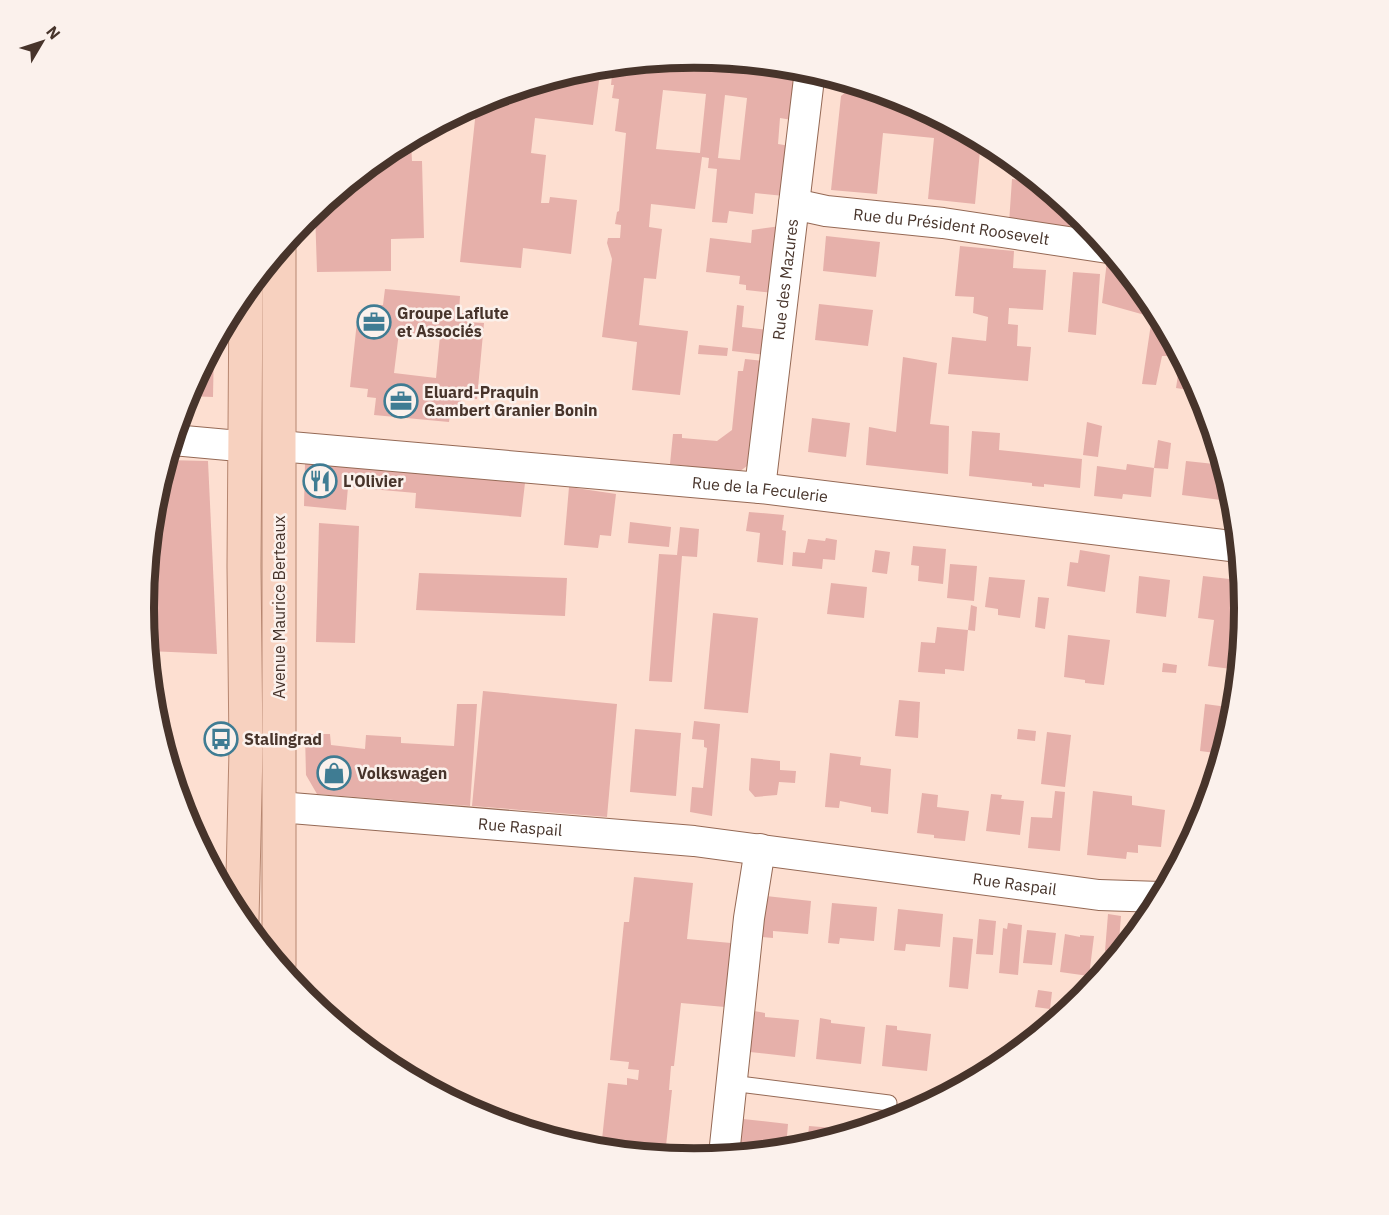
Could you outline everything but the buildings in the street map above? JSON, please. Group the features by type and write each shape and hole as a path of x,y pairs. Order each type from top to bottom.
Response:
{"main road":[{"name":"Avenue Maurice Berteaux","path":"279,263 279,952"},
{"name":"Avenue Maurice Berteaux","path":"260,287 263,564 262,805 275,947"},
{"name":"Avenue Maurice Berteaux","path":"242,902 246,750 244,566 246,307"},
{"path":"229,334 231,733 236,892"}],"street":[{"name":"Rue des Mazures","path":"760,488 809,80"},
{"name":"Rue du Président Roosevelt","path":"794,204 826,211 943,223 1095,246"},
{"path":"181,441 228,445"},
{"name":"Rue de la Feculerie","path":"279,446 760,488 1231,546"},
{"name":"Rue Raspail","path":"279,807 682,840 759,858 1099,895 1150,897"},
{"path":"725,1146 749,918 759,858"}],"lane":[{"path":"730,1083 889,1103"}],"place":[{"name":"Groupe Laflute et Associés","path":"374,322"},
{"name":"Eluard-Praquin Gambert Granier Bonin","path":"401,401"},
{"name":"L'Olivier","path":"320,481"},
{"name":"Stalingrad","path":"221,739"},
{"name":"Volkswagen","path":"334,773"}]}
